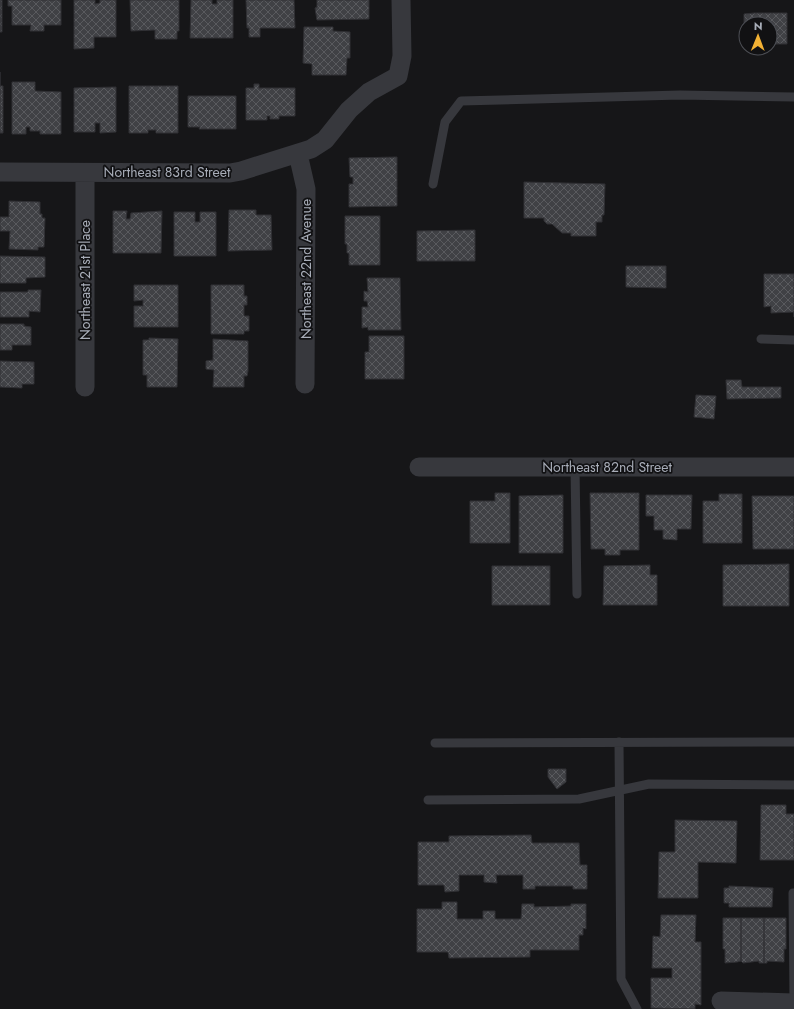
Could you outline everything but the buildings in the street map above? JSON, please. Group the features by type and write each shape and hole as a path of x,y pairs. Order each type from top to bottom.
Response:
{"street":[{"name":"Northeast 83rd Street","path":"0,172 230,173 241,171 311,149 325,140 349,110 378,87 398,76 402,56 401,0"},
{"name":"Northeast 22nd Avenue","path":"298,154 306,189 305,384"},
{"name":"Northeast 21st Place","path":"85,173 85,387"},
{"name":"Northeast 82nd Street","path":"419,467 794,467"},
{"path":"721,1001 794,1003"}],"lane":[{"path":"433,184 444,122 462,101 680,95 794,97"},
{"path":"761,339 794,340"},
{"path":"575,467 577,594"},
{"path":"619,742 621,979 637,1009"},
{"path":"435,743 794,742"},
{"path":"428,800 579,799 649,784 794,785"},
{"path":"793,893 794,1003"}]}
